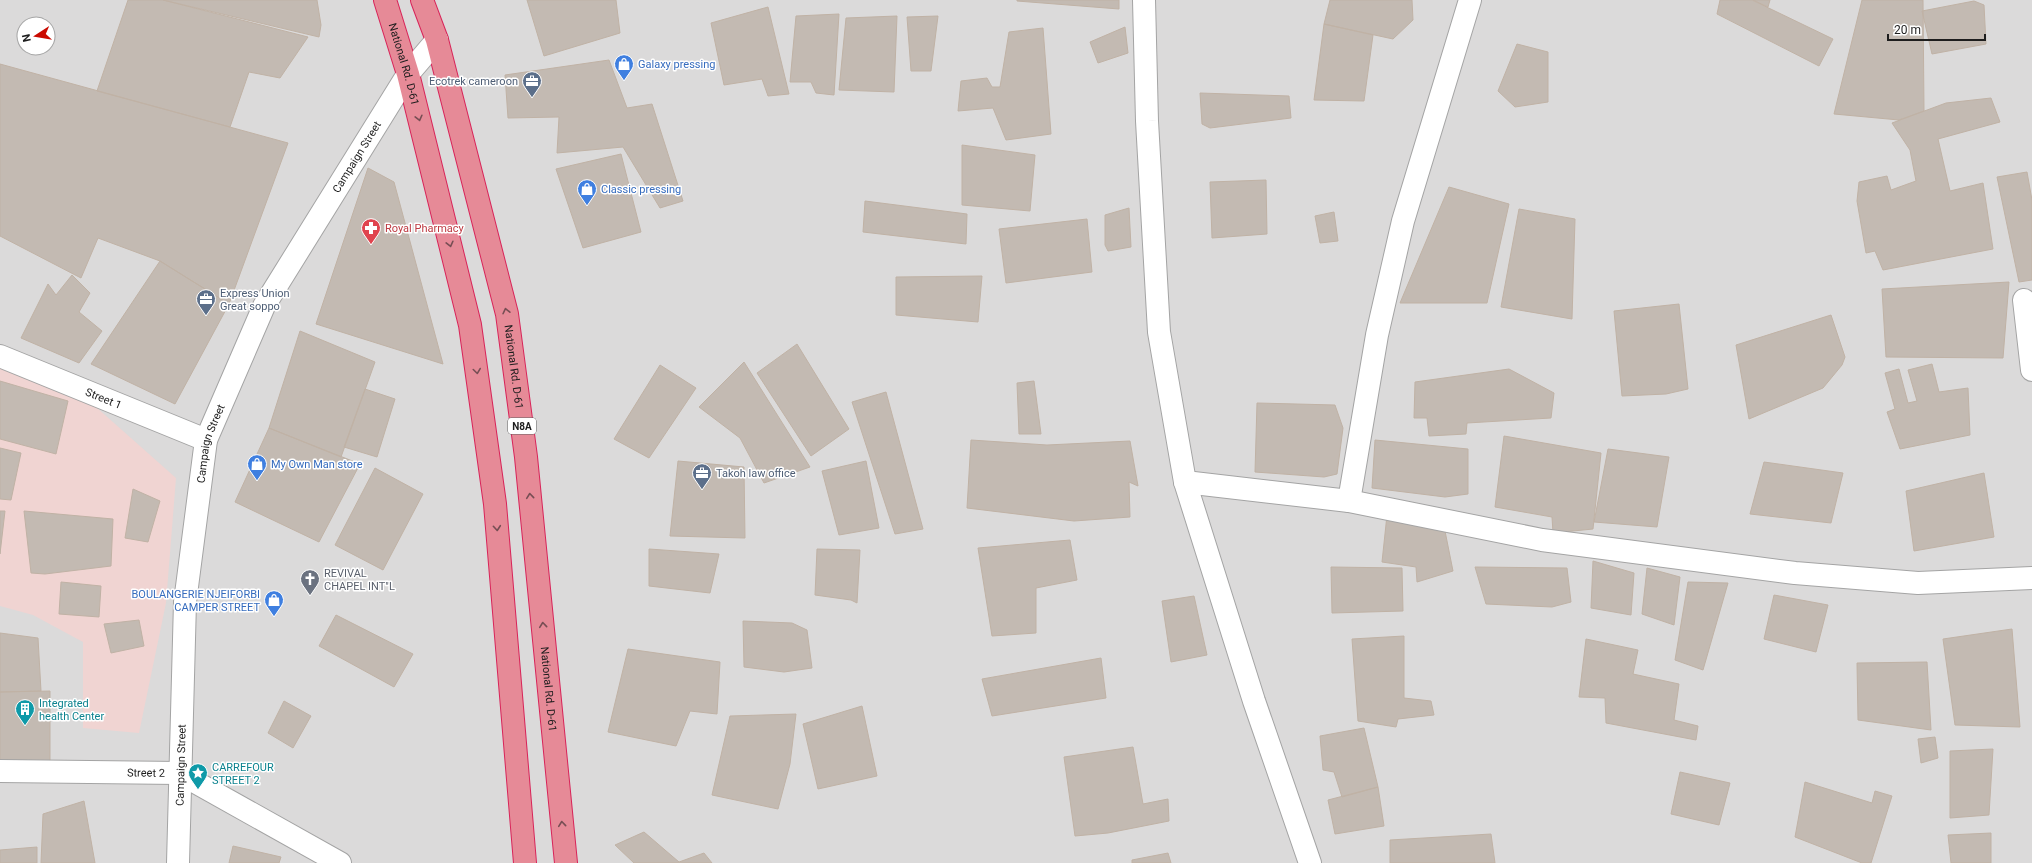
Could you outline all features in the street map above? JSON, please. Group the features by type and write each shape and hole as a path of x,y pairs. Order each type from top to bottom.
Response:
{"highway":[{"name":"National Rd. D-61","path":"385,0 408,74 470,325 496,504 526,863"},
{"name":"National Rd. D-61","path":"422,0 437,40 507,314 526,457 566,863"}],"street":[{"path":"1144,0 1147,121 1159,332 1185,482 1254,701 1310,863"},
{"path":"1349,501 1377,335 1403,221 1470,0"},
{"name":"Campaign Street","path":"178,863 179,773 185,602 206,440 264,306 408,74 437,40"},
{"path":"2024,300 2032,370"},
{"name":"Street 1","path":"0,356 206,440"},
{"path":"1185,482 1349,501 1542,540 1795,573 1918,583 2032,578"},
{"name":"Street 2","path":"0,771 179,773 340,863"}],"shaded area":[{"path":"0,0 2032,0 2032,863 0,863"},
{"path":"0,368 96,407 176,478 166,603 139,733 83,728 83,642 33,615 0,606"}],"building":[{"path":"128,0 163,0 308,37 280,78 249,72 230,127 97,91"},
{"path":"163,0 317,0 321,25 319,37"},
{"path":"527,0 616,0 620,33 544,56"},
{"path":"1119,0 1119,9 1017,1"},
{"path":"1330,0 1412,0 1413,20 1393,39 1324,24"},
{"path":"1720,0 1752,0 1833,39 1819,66 1717,14"},
{"path":"1753,0 1770,0 1768,7"},
{"path":"1862,0 1923,0 1924,111 1899,120 1834,114"},
{"path":"1974,1 1984,5 1986,44 1932,54 1922,11"},
{"path":"768,7 789,94 768,96 762,79 724,85 711,23"},
{"path":"839,14 834,95 816,93 811,82 790,82 796,16"},
{"path":"897,16 894,92 839,90 846,18"},
{"path":"938,16 931,71 911,71 907,17"},
{"path":"1324,24 1373,35 1364,101 1314,100"},
{"path":"1125,27 1128,53 1098,63 1090,42"},
{"path":"1043,28 1051,134 1006,140 993,108 958,111 961,81 987,78 992,87 1000,87 1009,32"},
{"path":"1517,44 1548,52 1548,102 1515,107 1498,91"},
{"path":"609,60 627,108 652,104 683,201 660,208 623,147 557,153 559,117 508,118 505,75"},
{"path":"0,64 288,143 229,304 160,261 98,238 81,278 0,236"},
{"path":"1200,93 1289,96 1291,118 1210,128 1202,124"},
{"path":"1991,98 2000,122 1938,139 1950,191 1983,183 1993,249 1883,270 1875,251 1866,253 1857,201 1859,182 1887,176 1891,190 1916,181 1910,150 1892,123 1946,103"},
{"path":"962,145 1035,155 1030,211 962,205"},
{"path":"621,154 641,232 583,248 556,169"},
{"path":"368,168 394,182 443,364 316,324"},
{"path":"2027,172 2032,200 2032,280 2019,282 1997,177"},
{"path":"1266,180 1267,234 1212,238 1210,182"},
{"path":"1449,187 1509,204 1487,303 1400,303"},
{"path":"865,201 967,214 966,244 863,232"},
{"path":"1129,208 1131,247 1108,251 1105,245 1105,215"},
{"path":"1519,209 1575,219 1572,319 1501,307"},
{"path":"1334,212 1338,241 1320,243 1315,216"},
{"path":"1087,219 1092,272 1006,283 999,229"},
{"path":"160,261 229,304 175,404 91,364"},
{"path":"72,275 90,293 79,312 102,331 79,363 21,338 48,284 56,295"},
{"path":"982,276 978,322 896,315 896,277"},
{"path":"2009,282 2003,358 1886,357 1882,289"},
{"path":"1679,304 1688,389 1666,394 1622,396 1614,311"},
{"path":"1831,315 1845,357 1842,365 1823,388 1749,419 1736,345"},
{"path":"300,331 375,362 341,457 269,428"},
{"path":"797,344 849,429 811,456 757,373"},
{"path":"744,362 810,467 764,483 740,438 699,407"},
{"path":"1932,364 1939,392 1968,388 1970,435 1900,449 1887,412 1895,409 1885,373 1899,369 1908,403 1917,401 1908,370"},
{"path":"660,365 696,388 649,458 614,439"},
{"path":"1509,369 1554,393 1551,418 1467,423 1466,434 1429,436 1427,418 1414,418 1415,382"},
{"path":"0,381 68,401 56,454 0,439"},
{"path":"1034,381 1041,434 1019,434 1017,383"},
{"path":"365,389 395,399 377,457 344,447"},
{"path":"886,392 923,529 895,534 852,402"},
{"path":"1257,403 1335,405 1343,428 1337,474 1324,477 1255,472"},
{"path":"269,428 360,464 319,542 235,502"},
{"path":"1504,436 1601,453 1593,529 1553,533 1552,517 1495,507"},
{"path":"971,440 1047,445 1130,441 1138,486 1129,482 1130,517 1074,521 967,508"},
{"path":"1375,440 1468,449 1468,494 1445,497 1372,488"},
{"path":"0,448 21,453 11,500 0,499"},
{"path":"1608,449 1669,457 1657,527 1594,522"},
{"path":"678,461 744,467 745,538 670,536"},
{"path":"866,461 879,528 839,535 822,471"},
{"path":"1764,462 1843,473 1831,523 1750,514"},
{"path":"375,468 423,494 383,570 335,545"},
{"path":"1984,473 1994,537 1914,551 1906,491"},
{"path":"133,489 160,501 148,542 125,538"},
{"path":"0,511 5,511 0,554"},
{"path":"24,511 113,519 111,566 45,574 31,573"},
{"path":"1387,515 1444,526 1453,571 1417,582 1416,567 1382,562"},
{"path":"1070,540 1077,580 1036,588 1036,633 992,636 978,548"},
{"path":"649,549 719,554 710,593 649,586"},
{"path":"817,549 860,550 857,603 851,600 815,595"},
{"path":"1593,561 1634,573 1631,615 1591,608"},
{"path":"1331,567 1402,568 1403,611 1332,613"},
{"path":"1475,567 1567,568 1571,602 1552,607 1486,604"},
{"path":"1647,568 1680,577 1674,625 1642,614"},
{"path":"61,582 101,586 99,617 59,614"},
{"path":"1688,582 1728,583 1703,670 1675,660"},
{"path":"1774,595 1828,605 1816,652 1764,639"},
{"path":"1194,596 1207,655 1171,662 1162,601"},
{"path":"336,615 413,654 394,687 319,646"},
{"path":"139,620 144,646 111,653 104,624"},
{"path":"743,621 792,623 807,630 812,668 784,672 744,667"},
{"path":"2012,629 2020,727 1955,725 1943,639"},
{"path":"0,633 38,638 41,691 0,692"},
{"path":"1404,636 1404,698 1431,701 1434,715 1398,719 1396,727 1358,721 1352,639"},
{"path":"1586,639 1638,650 1633,674 1679,684 1674,720 1698,726 1696,740 1606,723 1605,698 1579,697"},
{"path":"628,649 720,662 717,714 690,711 676,746 608,732"},
{"path":"1101,658 1106,698 992,716 982,679"},
{"path":"1927,662 1931,730 1858,720 1857,663"},
{"name":"Integrated health Center","path":"50,691 50,761 0,760 0,692"},
{"path":"284,701 311,716 293,748 268,733"},
{"path":"862,706 877,776 818,789 803,724"},
{"path":"796,714 790,764 778,809 712,795 730,716"},
{"path":"1364,728 1378,787 1342,797 1334,772 1323,770 1320,736"},
{"path":"1935,737 1938,758 1921,763 1918,739"},
{"path":"1133,747 1143,804 1168,799 1169,821 1108,833 1075,836 1064,757"},
{"path":"1993,749 1989,815 1950,818 1950,751"},
{"path":"1680,772 1730,783 1719,825 1671,814"},
{"path":"1805,782 1872,803 1875,791 1892,796 1871,863 1862,863 1795,837"},
{"path":"1378,787 1384,826 1335,834 1328,800"},
{"path":"84,801 95,863 41,863 43,814"},
{"path":"644,832 679,862 704,853 712,863 634,863 615,845"},
{"path":"1991,833 1991,863 1951,863 1948,835"},
{"path":"1491,834 1495,863 1390,863 1390,840"},
{"path":"233,846 281,857 279,863 229,863"},
{"path":"37,847 37,863 0,863 0,850"},
{"path":"1168,853 1171,863 1132,863 1132,860"}],"place":[{"name":"Galaxy pressing","path":"624,81"},
{"name":"Ecotrek cameroon","path":"532,98"},
{"name":"Classic pressing","path":"587,206"},
{"name":"Royal Pharmacy","path":"371,245"},
{"name":"Express Union Great soppo","path":"206,316"},
{"name":"My Own Man store","path":"257,481"},
{"name":"Takoh law office","path":"702,490"},
{"name":"REVIVAL CHAPEL INT\"L","path":"310,596"},
{"name":"BOULANGERIE NJEIFORBI CAMPER STREET","path":"274,617"},
{"name":"Integrated health Center","path":"25,726"},
{"name":"CARREFOUR STREET 2","path":"198,790"}]}
